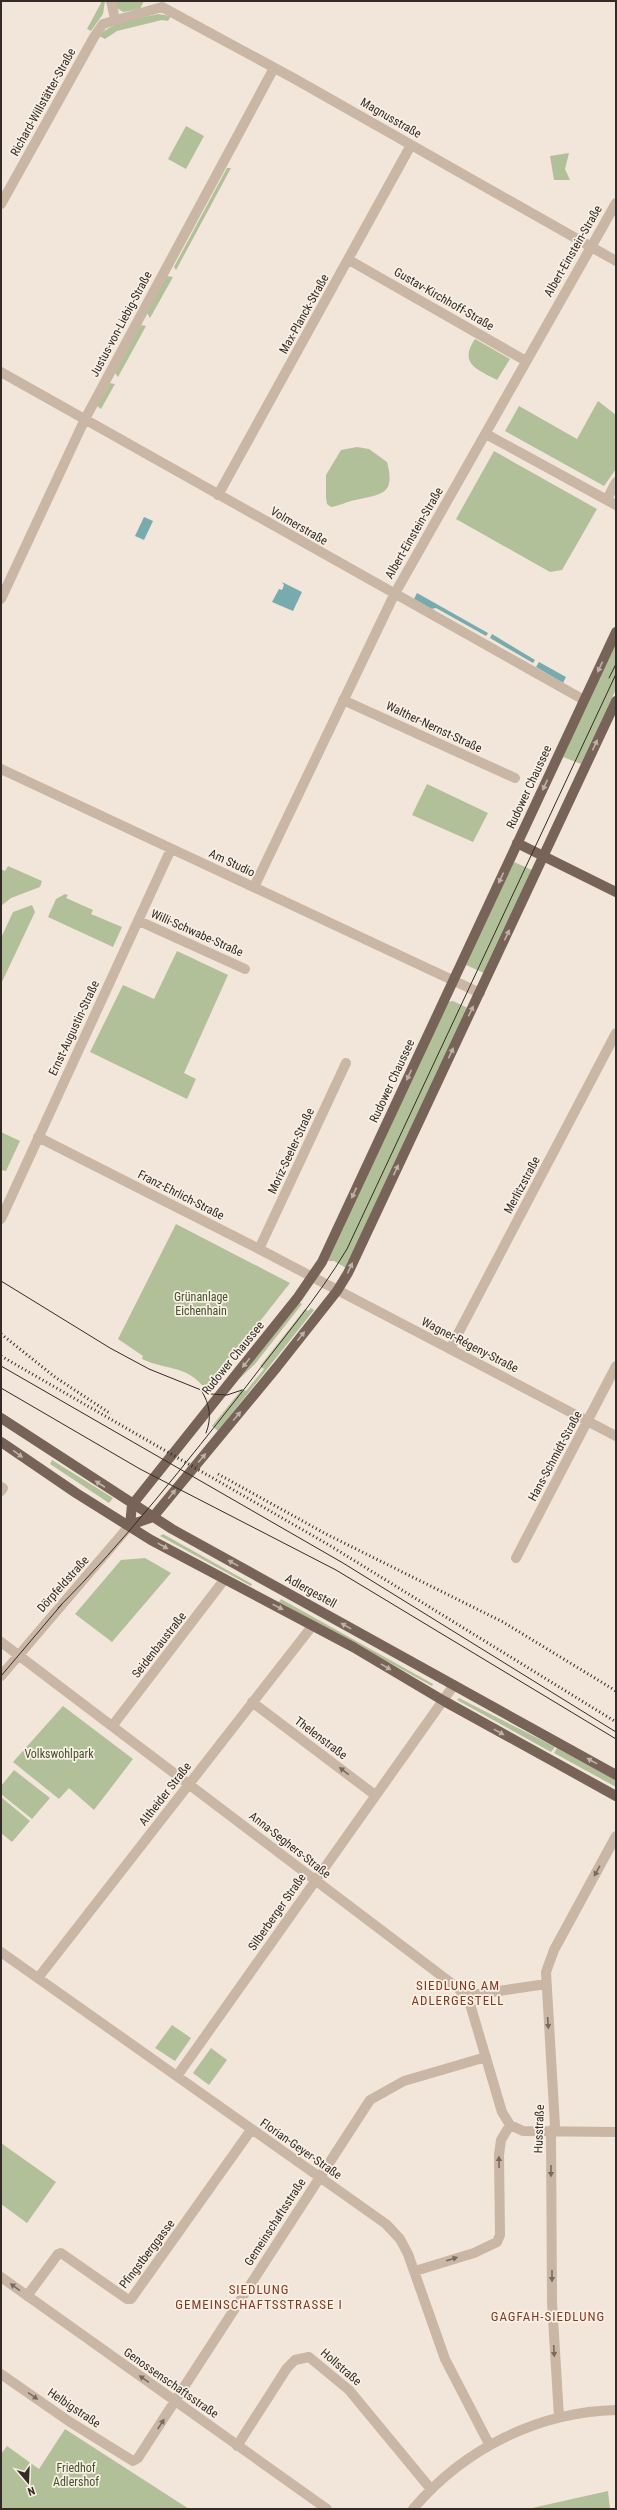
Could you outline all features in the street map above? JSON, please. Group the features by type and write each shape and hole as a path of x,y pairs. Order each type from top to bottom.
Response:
{"main road":[{"name":"Rudower Chaussee","path":"132,1505 312,1278 325,1256 616,632"},
{"path":"130,1525 153,1517 337,1291 348,1273 616,701"},
{"path":"517,843 616,892"},
{"name":"Adlergestell","path":"1,1418 132,1505 616,1775"},
{"path":"1,1442 76,1493 130,1525 151,1540 224,1580 313,1625 444,1701 616,1796"},
{"path":"130,1525 132,1505"}],"street":[{"path":"111,1 115,19"},
{"name":"Magnusstraße","path":"115,19 150,5 162,7 274,68 616,261"},
{"name":"Richard-Willstätter-Straße","path":"1,204 94,37 104,24 115,19"},
{"name":"Justus-von-Liebig-Straße","path":"1,598 85,419 274,68"},
{"name":"Max-Planck-Straße","path":"218,495 349,260 411,145"},
{"name":"Albert-Einstein-Straße","path":"254,887 394,595 616,203"},
{"name":"Gustav-Kirchhoff-Straße","path":"349,260 526,361"},
{"name":"Volmerstraße","path":"1,372 394,595 584,700"},
{"path":"486,434 616,505"},
{"path":"606,499 616,482"},
{"name":"Walther-Nernst-Straße","path":"343,700 515,778"},
{"name":"Am Studio","path":"1,770 480,993"},
{"name":"Ernst-Augustin-Straße","path":"1,1218 171,849"},
{"name":"Willi-Schwabe-Straße","path":"139,921 245,969"},
{"name":"Merlitzstraße","path":"450,1349 616,1033"},
{"name":"Moriz-Seeler-Straße","path":"259,1249 346,1063"},
{"name":"Franz-Ehrlich-Straße","path":"38,1137 259,1249 312,1278"},
{"name":"Wagner-Régeny-Straße","path":"312,1278 616,1436"},
{"name":"Hans-Schmidt-Straße","path":"516,1558 616,1366"},
{"name":"Dörpfeldstraße","path":"1,1676 130,1525"},
{"name":"Seidenbaustraße","path":"113,1725 224,1580"},
{"name":"Altheider Straße","path":"38,1978 313,1625"},
{"name":"Anna-Seghers-Straße","path":"1,1642 20,1654 465,1996"},
{"name":"Silberberger Straße","path":"177,2076 454,1685"},
{"name":"Thelenstraße","path":"252,1702 375,1795"},
{"name":"Husstraße","path":"559,2417 552,2302 551,2132 555,2126 546,1984 549,1959 616,1836"},
{"name":"Florian-Geyer-Straße","path":"1,1952 386,2224 400,2238 415,2271 444,2358 489,2444"},
{"path":"546,1984 465,1996 486,2057 502,2112 510,2125 523,2131 616,2132"},
{"name":"Gemeinschaftsstraße","path":"133,2462 138,2458 175,2402 370,2100 404,2081 486,2057"},
{"path":"415,2271 474,2253 498,2242 500,2235 501,2140 510,2125"},
{"name":"Pfingstberggasse","path":"27,2296 58,2254 61,2253 127,2299 131,2299 251,2130"},
{"name":"Genossenschaftsstraße","path":"1,2277 327,2509"},
{"name":"Hollstraße","path":"237,2446 287,2368 295,2360 310,2357 349,2390 430,2488"},
{"name":"Helbigstraße","path":"1,2374 70,2422 133,2462"},
{"path":"413,2509 430,2488 456,2466 489,2444 559,2417 616,2410"}],"green space":[{"path":"102,1 105,1 103,14 91,31 87,29"},
{"path":"115,1 144,1 140,9 123,12 117,8"},
{"path":"158,14 171,16 168,21 162,20 117,31 105,39 99,36 111,27 118,24"},
{"path":"186,126 204,136 186,169 168,159"},
{"path":"569,153 565,169 570,180 554,180 550,156"},
{"path":"227,168 231,168 176,270 174,267"},
{"path":"167,276 173,277 150,318 147,313"},
{"path":"141,325 146,326 118,377 115,373"},
{"path":"475,339 510,359 497,380 477,369 469,360 470,348"},
{"path":"110,383 115,384 101,409 97,406"},
{"path":"598,401 616,415 616,469 604,486 505,431 519,406 577,439"},
{"path":"357,447 369,449 387,462 389,473 388,487 379,494 331,507 327,504 326,498 326,475 341,450"},
{"path":"494,451 597,509 562,570 550,572 456,519"},
{"path":"616,642 616,689 581,764 563,757"},
{"path":"427,784 488,813 473,842 412,815"},
{"path":"514,862 532,870 484,973 466,965"},
{"path":"8,866 42,881 40,887 11,898 1,906 1,869 5,871"},
{"path":"65,894 68,895 66,898 93,910 91,914 122,927 113,947 48,917 56,899"},
{"path":"32,905 35,912 1,984 1,938 13,912"},
{"path":"177,951 228,975 184,1073 196,1079 187,1099 90,1052 123,985 154,999"},
{"path":"453,1001 468,1008 346,1268 334,1261 328,1261 448,1002"},
{"path":"1,1132 20,1141 6,1171 1,1170"},
{"name":"Grünanlage Eichenhain","path":"176,1224 290,1283 206,1390 192,1376 184,1372 142,1359 143,1356 118,1339"},
{"path":"299,1302 302,1304 255,1364 239,1379"},
{"path":"311,1308 314,1310 218,1431 212,1426 242,1389 246,1391 264,1369 260,1366 305,1309 308,1311"},
{"path":"52,1460 113,1498 109,1503 50,1464"},
{"path":"163,1534 252,1584 251,1586 160,1536"},
{"path":"145,1558 171,1573 112,1642 75,1614 121,1560"},
{"path":"281,1599 433,1684 432,1686 279,1602"},
{"path":"459,1698 555,1747 551,1752 457,1700"},
{"name":"Volkswohlpark","path":"63,1706 133,1759 94,1810 69,1788 59,1799 13,1762"},
{"path":"557,1748 616,1780 616,1787 554,1753"},
{"path":"14,1770 50,1798 32,1819 1,1794 1,1786"},
{"path":"1,1797 30,1821 12,1842 1,1833"},
{"path":"172,2025 191,2038 175,2061 155,2048"},
{"path":"211,2048 227,2060 209,2085 193,2073"},
{"path":"1,2143 56,2182 27,2223 1,2204"},
{"name":"Friedhof Adlershof","path":"65,2429 189,2509 1,2509 1,2454 7,2446 39,2469"},
{"path":"608,2491 610,2509 530,2509 532,2508"}],"water":[{"path":"144,517 153,521 144,540 135,536"},
{"path":"282,582 302,592 293,611 272,602 279,589 282,590 284,585"},
{"path":"417,593 488,633 486,636 436,608 431,609 414,599"},
{"path":"492,634 535,660 533,663 490,638"},
{"path":"539,662 566,677 563,683 536,667"}],"tram line":[{"path":"609,678 616,664"},
{"path":"58,1608 108,1555 178,1473 298,1320 347,1249 616,674"},
{"path":"1,1281 110,1348 149,1369 211,1394 227,1395 242,1390"},
{"path":"1,1366 343,1563 616,1732"},
{"path":"1,1388 140,1469 336,1570 616,1739"},
{"path":"201,1390 209,1411 209,1422 206,1433"},
{"path":"1,1676 62,1604"}],"railway":[{"path":"1,1334 55,1377 111,1414"},
{"path":"1,1356 329,1545 616,1722"},
{"path":"218,1474 326,1534 503,1622 616,1691"}],"district":[{"name":"SIEDLUNG AM ADLERGESTELL","path":"458,1992"},
{"name":"SIEDLUNG GEMEINSCHAFTSSTRASSE I","path":"259,2296"},
{"name":"GAGFAH-SIEDLUNG","path":"548,2316"}]}
